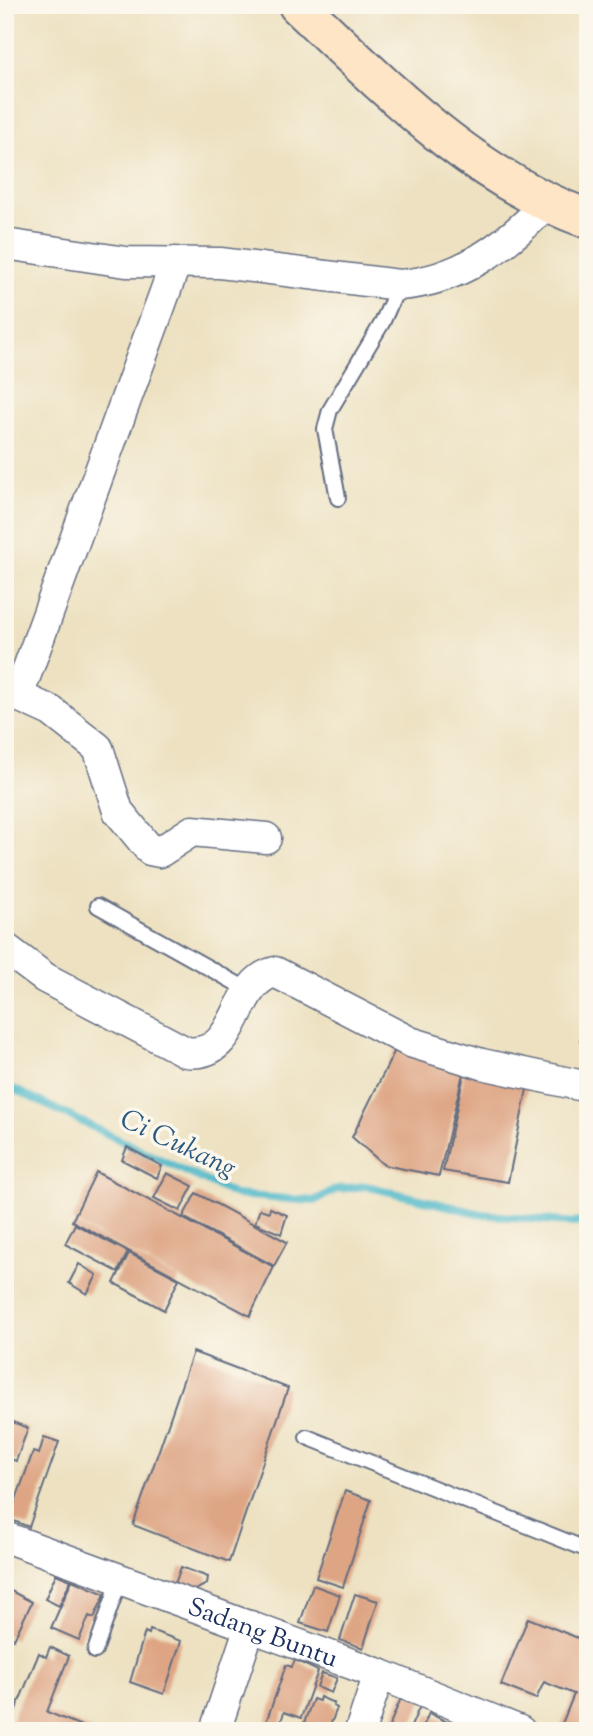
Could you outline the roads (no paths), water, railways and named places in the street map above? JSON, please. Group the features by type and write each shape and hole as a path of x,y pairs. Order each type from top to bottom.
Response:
{"main road":[{"path":"298,5 395,96 458,150 546,204 588,219"}],"street":[{"path":"5,244 125,262 176,262 294,270 399,285 425,283 469,267 523,229 546,204"},
{"path":"176,262 18,695 51,711 98,748 118,810 150,850 160,852 192,831 266,838"},
{"path":"5,948 45,978 186,1052 206,1050 220,1044 250,991 269,974 282,973 410,1042 482,1064 588,1087"},
{"name":"Sadang Buntu","path":"5,1536 379,1674 520,1731"},
{"path":"215,1731 250,1626"},
{"path":"360,1731 379,1674"}],"lane":[{"path":"338,498 325,429 331,410 383,323 399,285"},
{"path":"98,906 250,991"},
{"path":"306,1437 588,1550"},
{"path":"95,1651 120,1579"}],"waterway":[{"name":"Ci Cukang","path":"5,1085 235,1195 314,1201 337,1189 366,1186 481,1214 574,1223 588,1221"}]}
